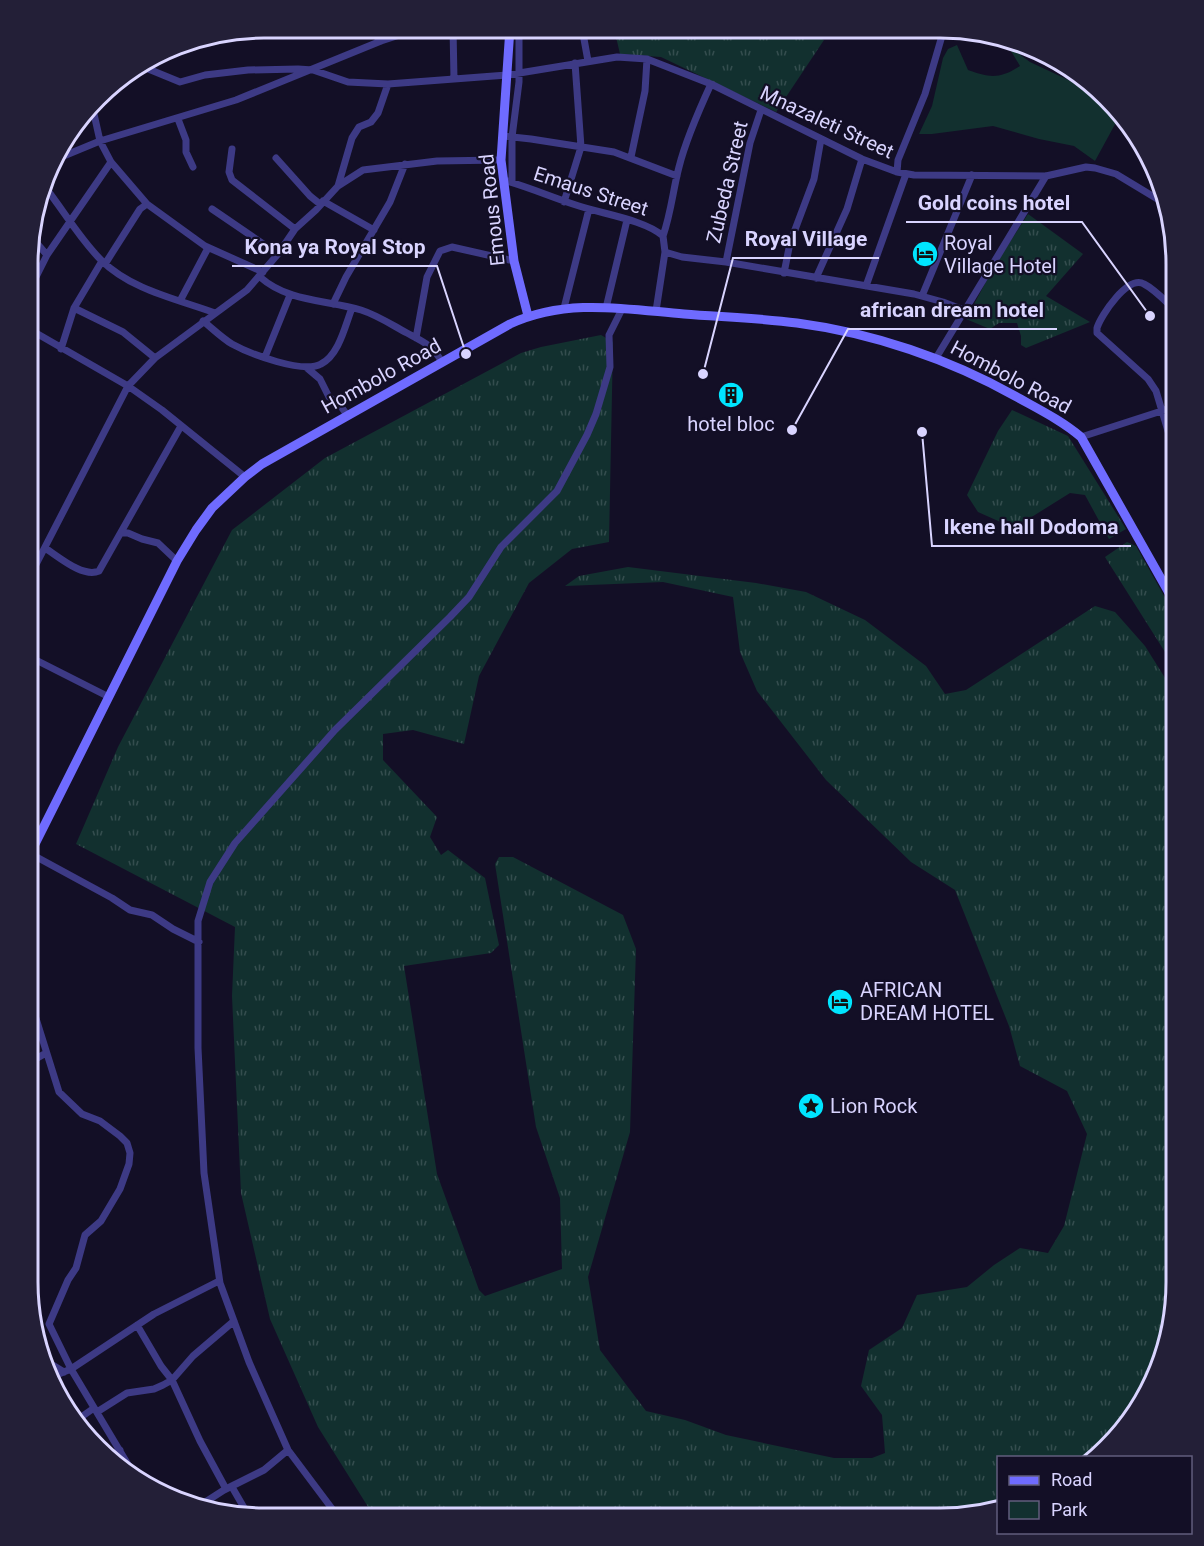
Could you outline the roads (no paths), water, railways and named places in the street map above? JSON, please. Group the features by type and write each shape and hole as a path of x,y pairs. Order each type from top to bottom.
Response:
{"street":[{"path":"378,38 381,41"},
{"path":"65,155 100,141 236,100 390,38"},
{"path":"453,38 454,78"},
{"name":"Emous Road","path":"509,38 507,137 501,160 508,181 514,261 528,316"},
{"path":"508,181 507,137 519,73 519,38"},
{"path":"584,38 588,61"},
{"path":"897,172 898,160 926,94 939,38"},
{"name":"Mnazaleti Street","path":"313,70 348,82 388,84 507,75 616,57 647,58 711,84 862,159 897,172 1046,176 1086,167 1104,169 1157,198"},
{"path":"631,157 645,91 647,58"},
{"path":"564,201 581,147 575,63"},
{"path":"148,69 180,82 205,75 248,70 313,70"},
{"path":"338,186 352,138 359,127 375,118 388,84"},
{"path":"663,236 672,208 677,176 698,111 711,84"},
{"name":"Zubeda Street","path":"726,262 750,143 761,110"},
{"path":"94,114 100,141 111,162 147,204 208,248 261,275 272,287 290,295 369,313 428,343 442,362"},
{"path":"178,119 186,140 186,152 194,167"},
{"path":"507,137 581,147 631,157 677,176"},
{"path":"784,273 790,243 811,189 821,139"},
{"path":"232,149 229,172 232,180 295,229"},
{"path":"276,158 310,196 374,230"},
{"path":"816,278 847,209 862,159"},
{"path":"38,561 128,386 155,358 231,303 261,275 295,229 338,186 363,170 437,161 501,160"},
{"path":"38,273 47,255 111,162"},
{"path":"333,304 346,277 390,202 405,164"},
{"path":"866,286 906,174"},
{"path":"922,296 972,175"},
{"path":"936,358 1046,176"},
{"name":"Emaus Street","path":"508,181 656,230 663,236 665,252 656,311"},
{"path":"49,192 70,223 104,262 119,275 136,285 215,313"},
{"path":"62,349 74,308 140,209 147,204"},
{"path":"212,209 278,254"},
{"path":"564,308 590,209"},
{"path":"606,308 627,220"},
{"path":"38,245 47,255"},
{"path":"416,338 427,277 440,251 452,247 514,261"},
{"path":"180,301 208,248"},
{"path":"665,252 689,258 726,262 922,296 964,310"},
{"path":"1166,303 1144,284 1137,282 1129,286 1113,301 1097,328 1097,333 1148,379 1156,391 1166,424"},
{"path":"265,357 290,295"},
{"path":"74,308 123,333 155,358"},
{"path":"204,321 234,345 265,357 307,368 321,364 332,354 352,308"},
{"name":"Hombolo Road","path":"38,838 177,561 212,508 245,477 284,450 528,316 564,308 656,311 797,322 852,333 936,358 998,386 1068,426 1081,437 1166,588"},
{"path":"332,1508 288,1450 249,1362 219,1281 204,1173 198,1047 198,921 210,882 235,843 335,730 469,597 501,547 561,485 596,414 610,367 609,335 622,309"},
{"path":"38,334 128,386 245,477"},
{"path":"307,368 320,379 329,397 340,405 347,415"},
{"path":"1081,437 1166,409"},
{"path":"45,548 78,568 96,573 105,564 181,426"},
{"path":"121,533 128,533 158,543 177,561"},
{"path":"38,661 109,697"},
{"path":"38,861 112,898 130,910 152,915 199,942"},
{"path":"38,1022 59,1092 82,1114 100,1121 120,1136 127,1143 130,1153 129,1164 120,1189 101,1221 85,1235 77,1266 68,1280 49,1324 67,1370 127,1463"},
{"path":"38,1058 46,1053"},
{"path":"57,1374 181,1299 219,1281"},
{"path":"82,1417 121,1395 160,1388 172,1380 193,1356 234,1322"},
{"path":"137,1325 172,1380 200,1442 243,1508"},
{"path":"53,1363 67,1370"},
{"path":"115,1453 120,1450"},
{"path":"207,1501 264,1470 288,1450"}],"place":[{"name":"Royal Village Hotel","path":"925,254"},
{"name":"Gold coins hotel","path":"1150,316"},
{"name":"Kona ya Royal Stop","path":"466,354"},
{"name":"Royal Village","path":"703,374"},
{"name":"hotel bloc","path":"731,395"},
{"name":"african dream hotel","path":"792,430"},
{"name":"Ikene hall Dodoma","path":"922,432"},
{"name":"AFRICAN DREAM HOTEL","path":"840,1002"},
{"name":"Lion Rock","path":"811,1106"}]}
